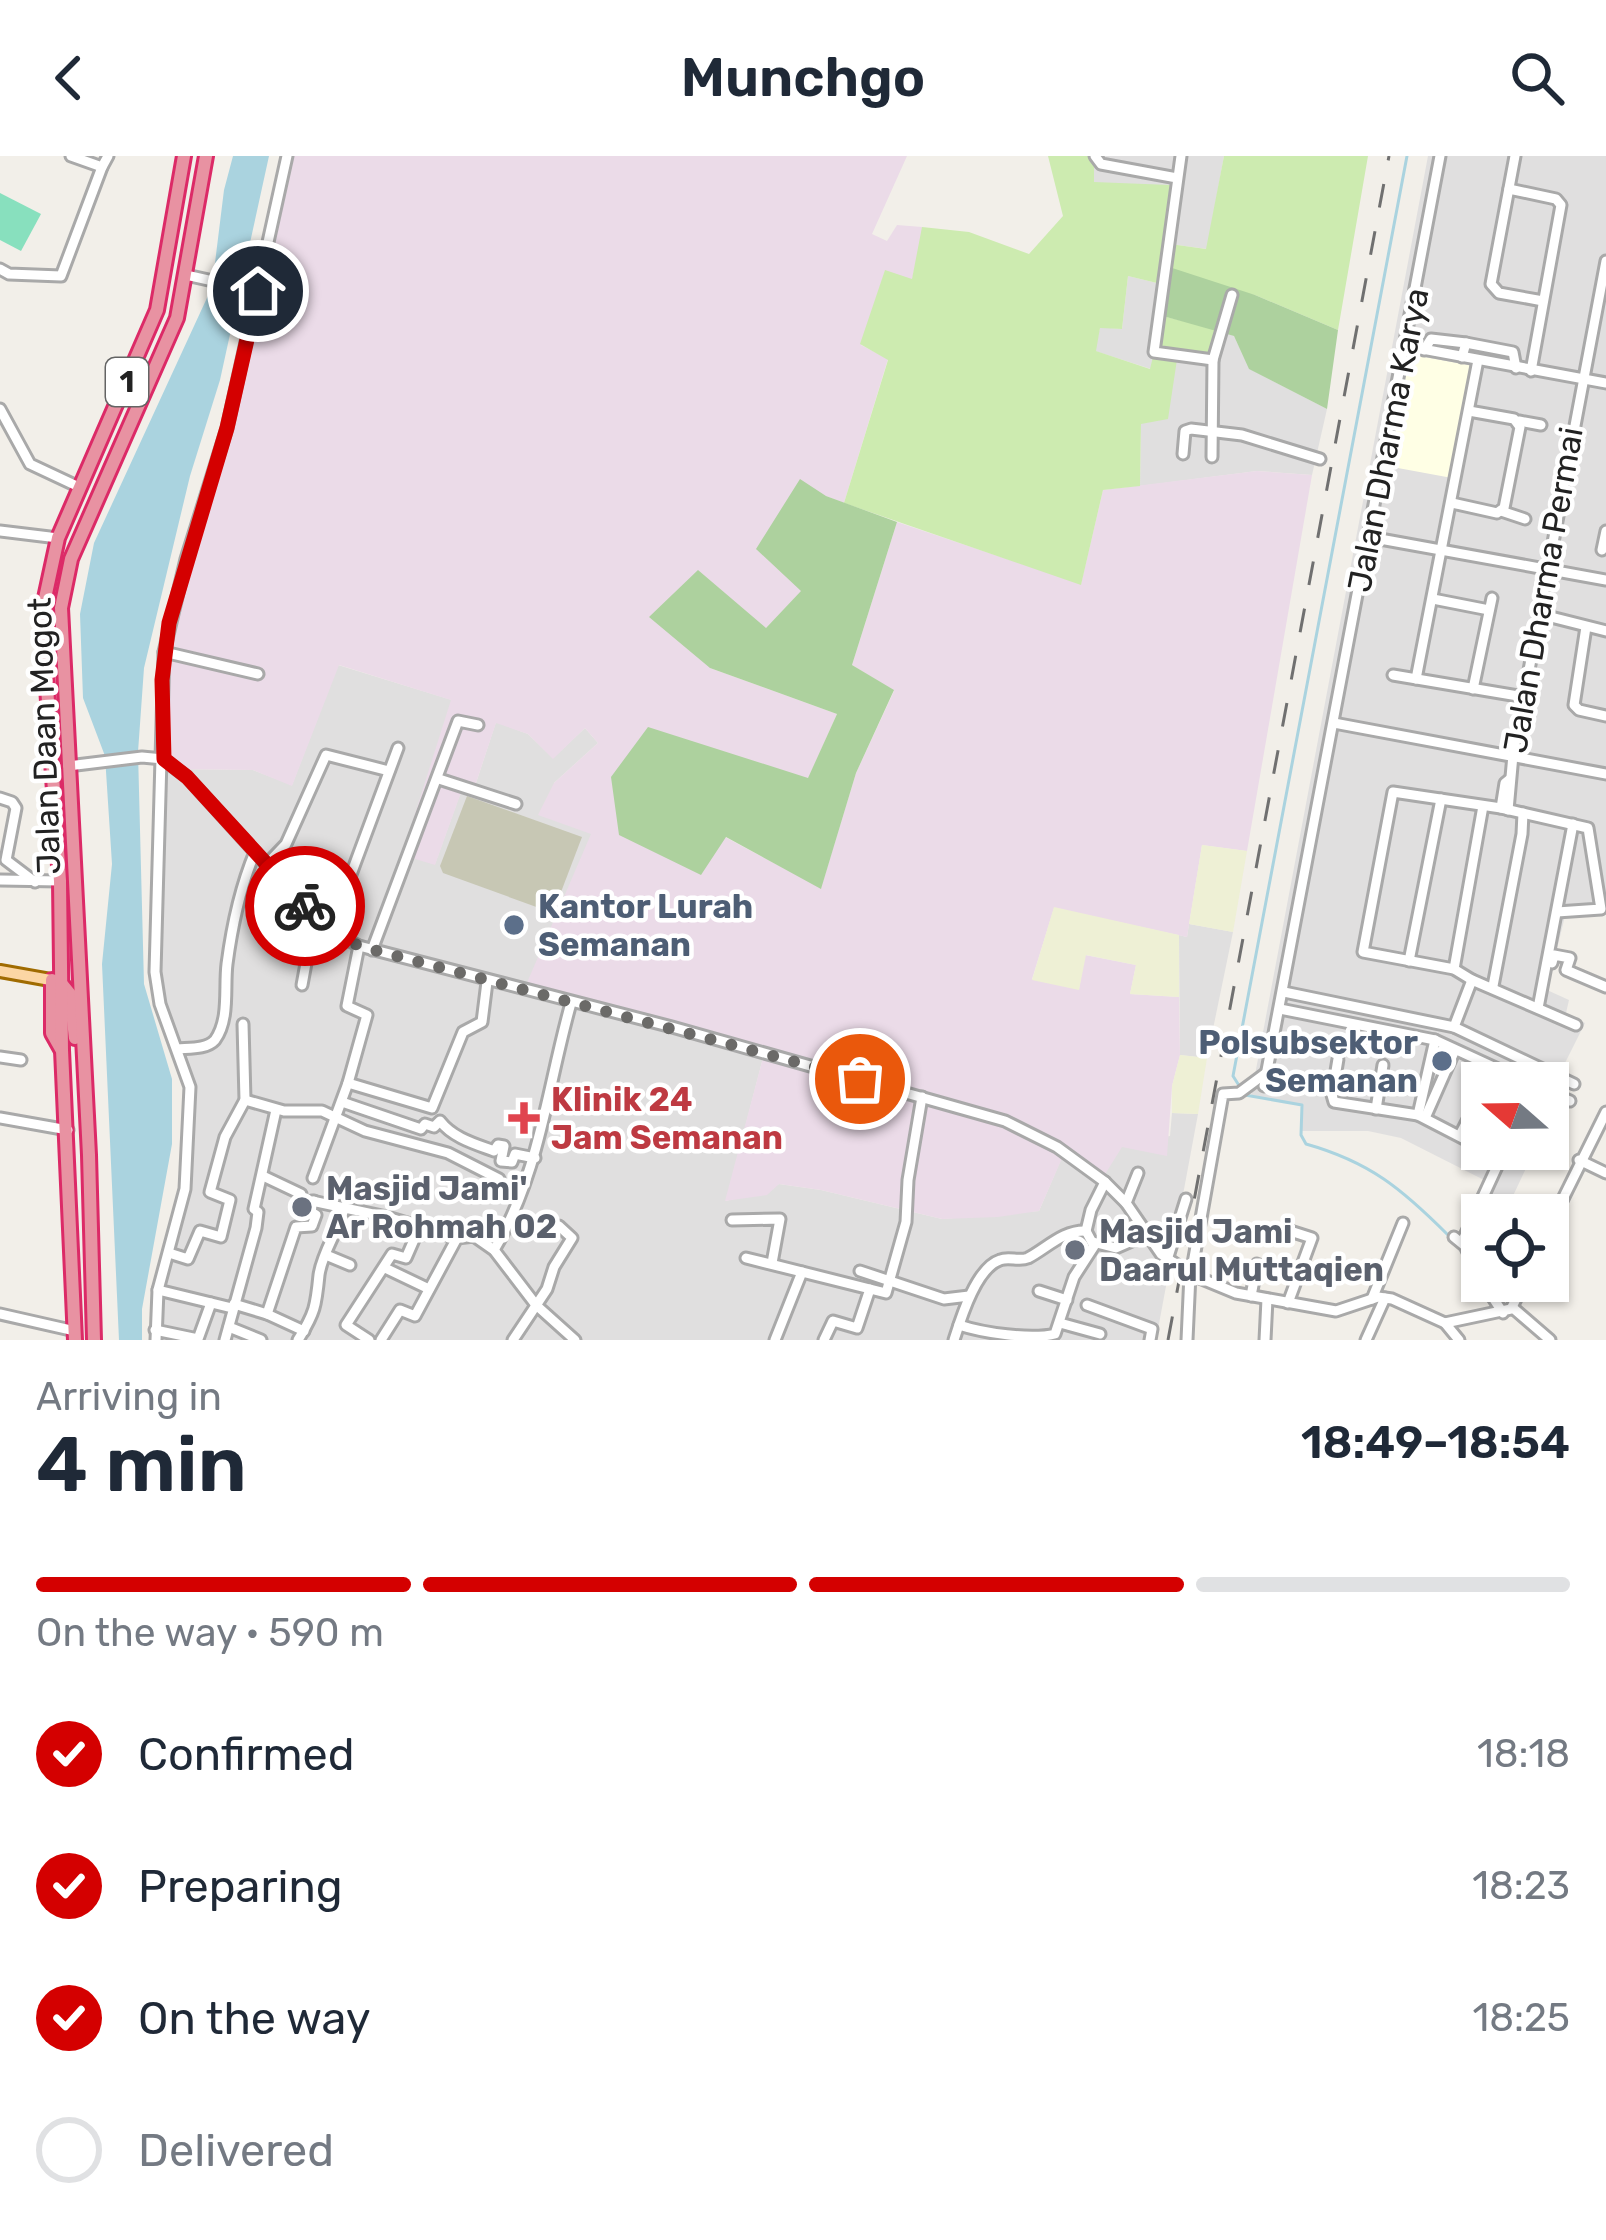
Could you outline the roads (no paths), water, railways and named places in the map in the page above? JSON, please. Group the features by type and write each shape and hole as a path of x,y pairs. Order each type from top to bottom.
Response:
{"highway":[{"name":"Jalan Daan Mogot","path":"51,980 61,960 60,881 45,606 58,538 157,310 184,156"},
{"name":"Jalan Daan Mogot","path":"94,1340 59,623 64,585 81,534 172,334 189,275 206,156"},
{"path":"59,623 45,606 64,585"},
{"path":"61,960 51,980 52,1033 62,1050 75,1335"},
{"path":"51,980 70,994 84,1091"},
{"path":"75,1280 94,1278"},
{"path":"75,1302 94,1301"}],"main road":[{"path":"0,971 51,980"}],"street":[{"path":"71,156 102,167"},
{"path":"0,268 9,274 61,276 108,156"},
{"path":"211,1303 198,1339 156,1335 158,1290 185,1189 190,1087 160,1004 155,972 164,652 186,560 227,428 287,156"},
{"path":"1095,156 1101,164 1177,178"},
{"path":"1181,156 1154,352 1213,360"},
{"name":"Jalan Dharma Karya","path":"1264,1086 1441,156"},
{"path":"1515,156 1491,284 1499,293 1543,301"},
{"path":"1509,189 1556,199 1561,205 1531,370"},
{"name":"Jalan Dharma Permai","path":"1504,809 1505,782 1510,778 1606,261"},
{"path":"189,275 256,291"},
{"path":"1212,458 1213,360 1232,296"},
{"path":"1424,350 1431,339 1511,351 1516,368"},
{"path":"1462,357 1466,343"},
{"path":"1407,346 1606,383"},
{"path":"1416,679 1478,360"},
{"path":"0,409 30,464 79,488"},
{"path":"1469,411 1541,425"},
{"path":"1501,512 1519,421"},
{"path":"1183,454 1185,431 1212,431 1242,435 1320,459"},
{"path":"1452,503 1525,519"},
{"path":"0,531 58,538"},
{"path":"1602,550 1606,531"},
{"path":"1369,537 1606,580"},
{"path":"1473,689 1492,598"},
{"path":"1432,599 1489,610"},
{"path":"1539,614 1606,631"},
{"path":"1586,627 1574,705 1606,716"},
{"path":"164,652 258,674"},
{"path":"1393,675 1524,697"},
{"path":"372,950 458,721 478,725"},
{"path":"1334,723 1606,775"},
{"path":"302,986 309,947 326,928 398,748"},
{"path":"266,865 286,844 326,755 389,771"},
{"path":"68,766 164,759 187,777 326,928 359,946 1014,1125 1064,1150 1105,1182 1167,1260 1191,1272 1252,1296 1336,1311 1378,1298 1445,1323 1459,1340"},
{"path":"439,778 516,804"},
{"path":"1358,966 1390,797 1399,791 1606,830"},
{"path":"0,798 16,808 6,860 35,882"},
{"path":"1409,961 1441,799"},
{"path":"1454,969 1483,806"},
{"path":"1493,986 1523,814"},
{"path":"1538,1008 1573,824"},
{"path":"1557,912 1601,909 1590,830"},
{"path":"178,1049 209,1045 216,1038 225,1011 227,968 241,891 255,852"},
{"path":"0,880 60,881"},
{"path":"348,1026 345,1002 359,946"},
{"path":"1363,952 1454,969 1576,1025"},
{"path":"1546,970 1554,956 1570,958 1566,970 1606,987"},
{"path":"1454,1027 1472,980"},
{"path":"348,1083 432,1108 463,1032 482,1022 488,982"},
{"path":"1284,992 1454,1027 1574,1084"},
{"path":"345,1002 379,1018"},
{"path":"494,1250 523,1197 571,1003"},
{"path":"1280,1009 1435,1040 1482,1062"},
{"path":"314,1178 367,1016"},
{"path":"169,1253 188,1259 200,1231 220,1237 230,1200 210,1192 225,1137 244,1100 243,1024"},
{"path":"1422,1117 1435,1040"},
{"path":"1422,1117 1455,1050"},
{"path":"0,1057 21,1060"},
{"path":"1338,1058 1332,1099 1422,1117 1460,1135"},
{"path":"1376,1109 1383,1065"},
{"path":"1187,1340 1191,1272 1222,1096 1241,1092 1266,1073"},
{"path":"746,1258 885,1294 906,1222 922,1097"},
{"path":"244,1100 276,1110 310,1108 365,1131 448,1153 499,1179"},
{"path":"342,1102 421,1129 440,1121 448,1132 480,1146 494,1151 504,1146 501,1161 512,1162 515,1154 535,1158"},
{"path":"225,1340 256,1228 258,1212 254,1209 276,1110"},
{"path":"1564,1194 1606,1111"},
{"path":"0,1118 68,1130"},
{"path":"1579,1160 1606,1173"},
{"path":"1126,1203 1138,1173"},
{"path":"263,1176 301,1194"},
{"path":"1086,1232 1105,1182"},
{"path":"1167,1260 1186,1199"},
{"path":"267,1314 296,1227 312,1226 313,1201 457,1238 474,1236 494,1250 536,1305 574,1340"},
{"path":"158,1290 267,1314 301,1335 314,1316 326,1255 344,1209"},
{"path":"732,1220 780,1219 772,1264"},
{"path":"1366,1340 1403,1223"},
{"path":"369,1340 346,1325 392,1255 406,1258 420,1226"},
{"path":"512,1340 572,1238 559,1226"},
{"path":"1287,1230 1312,1238 1288,1303"},
{"path":"1086,1232 1093,1242 1116,1248 1148,1234"},
{"path":"954,1340 969,1296 992,1263 1025,1259 1068,1233 1086,1232"},
{"path":"381,1340 400,1310 415,1316 457,1238"},
{"path":"959,1325 1030,1339 1052,1336 1093,1242"},
{"path":"326,1255 350,1265"},
{"path":"1252,1296 1257,1264"},
{"path":"385,1268 429,1289"},
{"path":"860,1271 944,1299 969,1296"},
{"path":"775,1340 802,1272"},
{"path":"824,1340 834,1321 856,1328 870,1289"},
{"path":"1039,1291 1067,1300"},
{"path":"1265,1340 1267,1299"},
{"path":"1500,1302 1550,1340"},
{"path":"1445,1323 1508,1311 1513,1302"},
{"path":"1087,1305 1151,1334"},
{"path":"0,1314 75,1335"},
{"path":"1060,1323 1100,1334"},
{"path":"229,1327 261,1340"}],"water":[{"path":"233,156 269,156 220,380 190,476 144,668 138,752 144,984 172,1079 172,1144 142,1309 142,1340 119,1340 102,964 112,864 105,756 83,698 80,614 94,543 212,287"}],"waterway":[{"path":"1407,156 1233,1076 1245,1095 1302,1105 1301,1135 1306,1144 1349,1159 1384,1179 1448,1235"}],"railway":[{"path":"1168,1340 1389,156"}],"place":[{"name":"Kantor Lurah Semanan","path":"514,925"},
{"name":"Polsubsektor Semanan","path":"1442,1061"},
{"name":"Klinik 24 Jam Semanan","path":"524,1118"},
{"name":"Masjid Jami' Ar Rohmah 02","path":"302,1207"},
{"name":"Masjid Jami Daarul Muttaqien","path":"1075,1250"}]}
